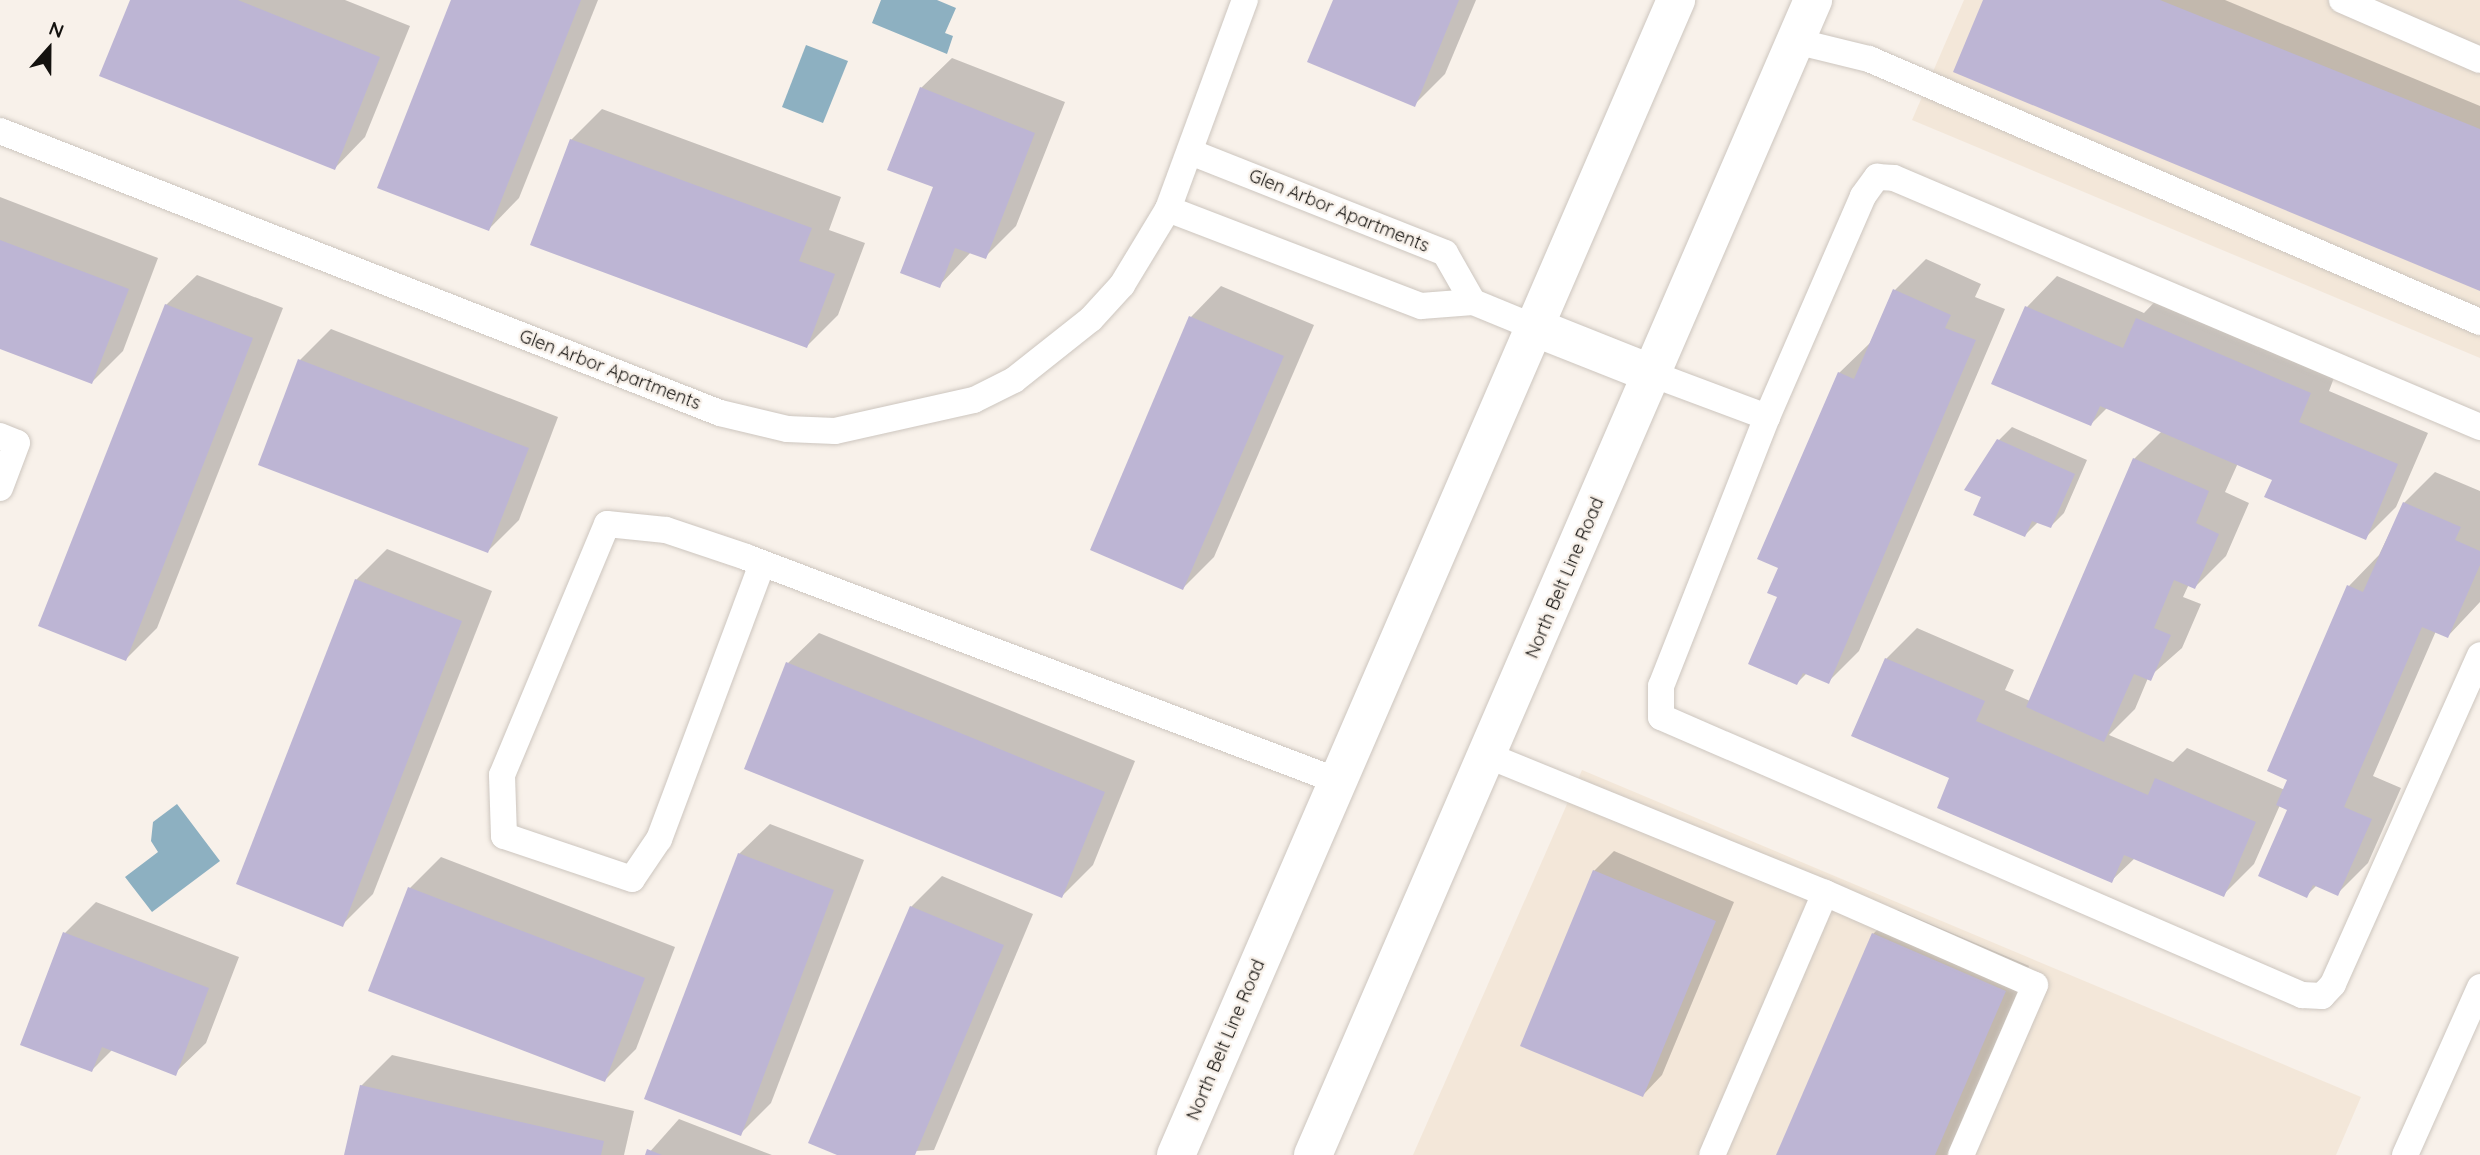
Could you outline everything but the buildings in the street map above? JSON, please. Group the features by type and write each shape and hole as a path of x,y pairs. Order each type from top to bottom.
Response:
{"main road":[{"name":"North Belt Line Road","path":"1177,1155 1676,0"},
{"name":"North Belt Line Road","path":"1313,1155 1489,756 1813,0"},
{"path":"1534,327 1652,373"}],"lane":[{"name":"Glen Arbor Apartments","path":"0,131 720,413 787,429 872,426 974,400 1014,380 1122,285 1168,209 1193,153 1245,0"},
{"path":"2342,0 2480,60"},
{"path":"1795,41 1869,59 2480,322"},
{"name":"Glen Arbor Apartments","path":"1193,153 1446,253 1473,303"},
{"path":"2480,427 1894,178 1877,177 1863,196 1767,417 1661,686 1661,717 2302,995 2322,996 2333,984 2480,655"},
{"path":"1168,209 1422,306 1473,303 1534,327"},
{"path":"1652,373 1767,417"},
{"path":"0,436 17,443 0,488"},
{"path":"762,564 659,839 632,879 503,836 502,775 607,524 666,530 762,564 1338,781"},
{"path":"1489,756 1825,893 2035,985 1961,1155"},
{"path":"1712,1155 1825,893"},
{"path":"2405,1155 2480,987"}],"shaded area":[{"path":"1964,0 2480,0 2480,358 1912,120"},
{"path":"1582,770 2361,1097 2336,1155 1413,1155"}],"water":[{"path":"881,0 937,0 956,8 945,33 953,36 947,54 872,23"},
{"path":"806,45 848,61 823,123 782,107"},
{"path":"177,804 220,861 152,912 125,877 158,852 151,841 153,822"}]}
